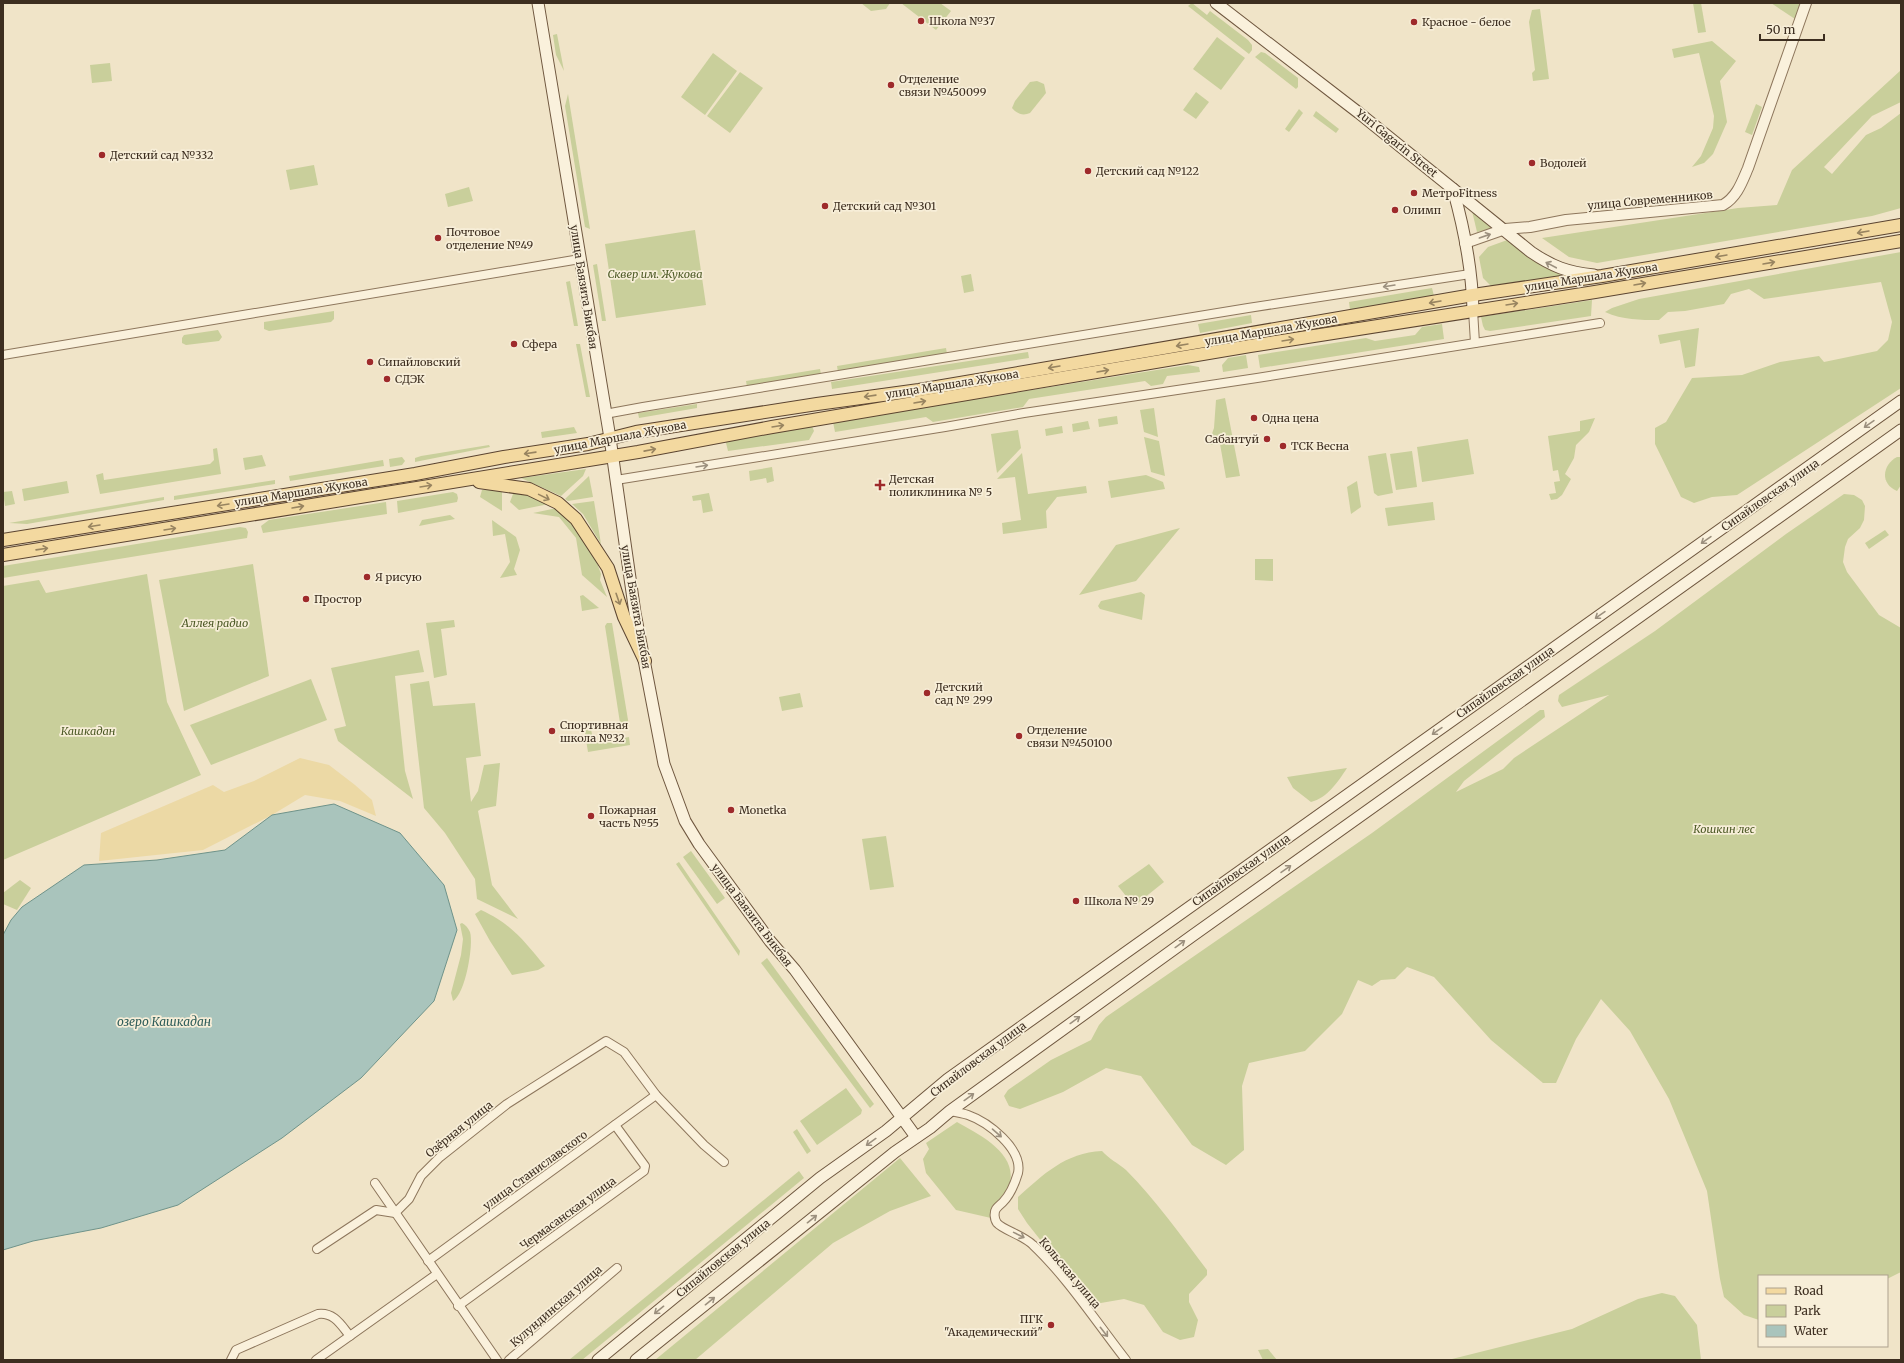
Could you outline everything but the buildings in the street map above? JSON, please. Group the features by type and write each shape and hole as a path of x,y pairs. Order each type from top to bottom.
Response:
{"main road":[{"name":"улица Баязита Бикбая","path":"538,3 610,438 635,613 664,764 685,822 770,941 795,970 916,1137"},
{"name":"Yuri Gagarin Street","path":"1216,3 1359,113 1505,229 1531,252 1550,265 1564,271 1602,276"},
{"path":"1453,189 1465,243 1473,295 1473,310"},
{"name":"улица Маршала Жукова","path":"3,540 415,474 504,457 588,444 636,432 919,390 1473,295 1602,276 1901,226"},
{"name":"улица Маршала Жукова","path":"3,554 612,456 772,426 1901,241"},
{"path":"1887,243 1901,244"},
{"name":"Сипайловская улица","path":"598,1360 820,1178 886,1131 948,1078 1901,401"},
{"name":"Сипайловская улица","path":"636,1360 950,1111 1198,931 1901,430"},
{"path":"466,480 529,489 558,503 576,519 608,568 624,617 645,661"}],"street":[{"name":"улица Современников","path":"1505,229 1530,227 1566,220 1723,205 1728,202 1736,194 1748,168 1806,3"},
{"path":"1465,243 1505,229"},
{"path":"3,355 580,259"},
{"path":"605,414 1470,274"},
{"path":"1473,310 1475,343"},
{"path":"616,480 1031,411 1256,378 1600,323"},
{"name":"Озёрная улица","path":"395,1213 409,1200 421,1176 440,1157 507,1104 606,1041 624,1052 656,1096"},
{"path":"656,1096 704,1145 724,1162"},
{"name":"улица Станиславского","path":"428,1262 656,1096"},
{"name":"Кольская улица","path":"950,1111 969,1116 988,1126 1009,1145 1016,1156 1018,1163 1017,1173 1007,1196 995,1210 994,1216 997,1222 1008,1230 1024,1237 1047,1259 1126,1360"},
{"name":"Чермасанская улица","path":"458,1306 644,1171 645,1166 615,1125"},
{"path":"375,1183 458,1306 497,1360"},
{"path":"317,1249 376,1210 395,1213"},
{"name":"Кулундинская улица","path":"509,1360 616,1268"},
{"path":"316,1360 437,1274"},
{"path":"231,1360 236,1350 318,1314 325,1313 332,1315 350,1336"}],"green space":[{"path":"861,3 890,3 886,9 871,11"},
{"path":"901,3 940,3 951,11 936,30"},
{"path":"1192,3 1207,15 1210,11 1248,40 1252,45 1252,50 1249,54 1188,6"},
{"path":"1693,3 1701,3 1706,32 1698,33"},
{"path":"1771,3 1800,3 1795,19"},
{"path":"1540,9 1549,79 1533,81 1532,73 1535,70 1529,22 1532,10"},
{"path":"557,34 564,71 556,55 553,35"},
{"path":"1217,37 1245,58 1221,90 1193,69"},
{"path":"1712,41 1736,61 1720,81 1727,122 1713,154 1704,163 1692,167 1701,156 1713,128 1714,116 1699,53 1674,58 1672,49"},
{"path":"1261,52 1265,53 1298,78 1298,87 1296,89 1255,57"},
{"path":"713,53 737,71 705,115 681,97"},
{"path":"110,63 112,81 92,83 90,65"},
{"path":"1901,70 1901,102 1872,116 1824,167 1832,174 1866,135 1881,128 1901,113 1901,208 1872,216 1597,263 1569,257 1542,238 1738,208 1777,205 1792,170"},
{"path":"740,72 763,88 730,133 707,116"},
{"path":"1037,81 1044,84 1046,93 1030,113 1020,114 1016,112 1012,108 1015,101 1030,82"},
{"path":"1196,92 1209,102 1196,119 1183,110"},
{"path":"568,94 590,229 585,227 565,106"},
{"path":"1756,104 1762,107 1752,135 1745,132"},
{"path":"1299,109 1303,113 1289,132 1285,129"},
{"path":"1316,111 1339,129 1336,133 1313,116"},
{"path":"314,165 318,185 290,190 286,170"},
{"path":"469,187 473,201 448,207 445,194"},
{"path":"1472,211 1497,228 1477,232"},
{"name":"Сквер им. Жукова","path":"695,230 706,305 616,318 605,244"},
{"path":"1510,239 1570,277 1492,287 1483,278 1479,257 1488,247"},
{"path":"1901,252 1901,388 1737,495 1712,497 1694,503 1681,497 1655,444 1655,428 1666,422 1692,378 1742,375 1780,362 1819,356 1824,362 1877,351 1888,340 1892,322 1881,282 1764,299 1749,289 1731,294 1724,304 1685,311 1668,312 1659,320 1638,320 1612,315 1605,312 1612,308 1639,299"},
{"path":"597,264 606,321 602,321 593,265"},
{"path":"971,274 974,291 964,293 961,276"},
{"path":"570,281 578,326 574,326 566,282"},
{"path":"1432,288 1434,296 1350,310 1349,302"},
{"path":"1592,300 1591,316 1490,331 1485,330 1481,317"},
{"path":"334,311 334,319 331,322 269,331 264,329 264,322"},
{"path":"1251,315 1252,323 1200,333 1198,324"},
{"path":"1442,324 1444,339 1260,368 1258,355 1366,338 1375,341 1415,335 1422,327"},
{"path":"1699,328 1695,366 1685,368 1680,340 1660,344 1658,335"},
{"path":"218,330 222,337 219,341 186,345 182,343 182,338 184,335"},
{"path":"576,344 580,344 590,397 586,397"},
{"path":"946,348 947,354 838,372 837,366"},
{"path":"1028,352 1029,358 832,389 831,382"},
{"path":"1246,355 1248,368 1223,372 1222,365 1228,358"},
{"path":"1188,365 1199,367 1200,372 1167,376 1163,384 1151,386 1145,381 1029,399 1023,407 933,422 926,417 835,432 833,422"},
{"path":"820,369 821,374 747,387 746,381"},
{"path":"1225,398 1240,476 1226,478 1220,444 1208,445 1214,428 1216,400"},
{"path":"697,404 697,408 639,418 638,413"},
{"path":"1154,408 1158,437 1144,432 1140,410"},
{"path":"1117,416 1118,424 1099,427 1098,419"},
{"path":"1595,418 1589,432 1576,445 1574,458 1565,474 1571,479 1562,495 1557,499 1551,500 1549,494 1556,493 1554,482 1560,481 1558,470 1553,471 1548,436 1580,431 1580,421"},
{"path":"1088,421 1090,429 1073,432 1072,424"},
{"path":"812,426 814,431 809,440 728,451 725,439"},
{"path":"1062,426 1063,433 1046,436 1045,429"},
{"path":"574,427 577,433 542,438 541,432"},
{"path":"1018,430 1021,448 997,473 991,434"},
{"path":"1144,437 1159,441 1165,476 1151,472"},
{"path":"1468,439 1474,474 1422,482 1417,447"},
{"path":"489,445 490,447 415,462 415,458 421,456"},
{"path":"217,448 221,474 100,494 96,475 103,473 104,480 210,464 214,460 213,449"},
{"path":"1412,451 1417,487 1396,490 1390,454"},
{"path":"1022,453 1028,494 1086,486 1087,493 1057,497 1046,511 1047,528 1003,534 1002,523 1021,520 1015,477 997,479"},
{"path":"1386,453 1393,493 1378,496 1374,493 1368,456"},
{"path":"262,455 266,466 245,470 243,458"},
{"path":"402,457 405,461 402,465 390,467 389,459"},
{"path":"1897,457 1901,457 1901,485 1897,491 1888,484 1885,474 1888,465"},
{"path":"383,460 384,466 290,481 289,476"},
{"path":"772,467 774,481 767,483 766,478 750,481 749,471"},
{"path":"586,469 583,476 561,496 521,478"},
{"path":"1146,475 1163,482 1165,489 1111,498 1108,481"},
{"path":"589,476 593,497 568,501 565,499"},
{"path":"275,480 275,484 174,500 174,496"},
{"path":"67,481 69,493 24,501 22,489"},
{"path":"1357,481 1361,507 1351,514 1347,487"},
{"path":"497,488 502,492 502,511 480,497 482,490"},
{"path":"12,491 15,504 5,506 3,492"},
{"path":"453,492 457,494 457,502 398,513 397,501"},
{"path":"516,492 522,492 549,504 519,510 510,502 513,494"},
{"path":"709,493 713,511 703,513 701,500 693,501 692,496"},
{"name":"Кошкин лес","path":"1844,494 1854,495 1862,500 1865,506 1864,520 1860,528 1848,539 1845,547 1843,562 1847,572 1879,615 1901,628 1901,1272 1888,1278 1888,1275 1758,1275 1758,1320 1744,1315 1724,1297 1707,1191 1669,1099 1630,1031 1601,999 1576,1039 1556,1083 1543,1083 1491,1040 1434,977 1407,967 1395,979 1381,980 1372,986 1358,980 1342,1014 1305,1051 1249,1063 1242,1086 1244,1150 1226,1165 1192,1145 1141,1076 1106,1068 1063,1092 1020,1109 1009,1106 1004,1096 1008,1090 1051,1060 1091,1040 1099,1025 1106,1017 1372,833 1540,710 1544,710 1545,717 1464,781 1456,792 1503,769 1514,758 1609,695 1562,707 1558,701 1559,695 1655,631 1786,534"},
{"path":"164,497 164,500 27,524 9,523"},
{"path":"594,501 601,544 583,514 572,504"},
{"path":"386,502 387,514 263,533 261,526 269,520"},
{"path":"1433,502 1435,520 1388,526 1385,508"},
{"path":"557,508 570,520 595,557 601,574 600,580 607,597 582,575 576,538 559,517 533,513"},
{"path":"450,515 455,519 419,526 422,520"},
{"path":"492,520 516,537 520,550 514,569 517,575 500,578 510,562 505,534 493,536"},
{"path":"240,527 246,528 248,532 247,538 3,578 3,566"},
{"path":"1180,528 1136,581 1079,595 1116,545"},
{"path":"1885,530 1889,535 1869,549 1865,543"},
{"path":"1255,559 1273,559 1273,581 1255,580"},
{"name":"Аллея радио","path":"253,564 269,676 184,711 159,580"},
{"name":"Кашкадан","path":"147,574 167,702 201,775 3,860 3,586 39,580 46,593"},
{"path":"1141,592 1145,595 1142,620 1100,609 1098,606 1101,601"},
{"path":"583,595 599,608 582,611 580,596"},
{"path":"454,620 455,627 441,629 447,675 434,678 426,623"},
{"path":"607,623 612,623 629,726 624,726 620,723 605,626"},
{"path":"419,650 424,672 395,676 405,771 413,799 338,741 334,729 346,726 331,668"},
{"path":"311,679 327,720 211,765 190,725"},
{"path":"429,681 433,706 475,703 481,756 466,758 471,802 478,791 484,765 500,763 496,806 478,811 492,885 518,919 477,899 475,879 445,833 424,808 410,684"},
{"path":"800,693 803,707 782,711 779,697"},
{"path":"583,722 590,725 594,743 629,737 630,745 588,752"},
{"path":"1347,768 1336,784 1327,793 1311,802 1293,788 1287,777"},
{"path":"886,836 894,887 870,890 862,839"},
{"path":"691,851 725,898 717,904 683,857"},
{"path":"679,862 740,951 739,956 676,864"},
{"path":"1149,864 1164,882 1134,906 1118,886"},
{"path":"20,880 31,888 17,910 3,904 3,893"},
{"path":"481,910 501,921 517,934 545,966 538,970 512,975 475,914"},
{"path":"462,923 470,932 470,958 465,980 457,997 453,1001 451,993 461,955 463,939 460,924"},
{"path":"767,958 874,1104 870,1108 761,963"},
{"path":"846,1088 862,1110 861,1114 817,1145 800,1121"},
{"path":"957,1122 987,1140 1004,1156 1009,1166 1011,1177 1008,1189 996,1203 991,1218 956,1210 926,1173 923,1159 929,1149 926,1143"},
{"path":"797,1129 811,1151 807,1154 793,1132"},
{"path":"1102,1151 1126,1170 1147,1193 1207,1270 1207,1275 1189,1294 1189,1302 1198,1320 1194,1337 1180,1340 1163,1332 1144,1305 1124,1299 1095,1304 1086,1294 1069,1266 1042,1242 1018,1209 1018,1197 1056,1166 1077,1156"},
{"path":"900,1158 931,1196 890,1211 833,1243 695,1360 655,1360"},
{"path":"799,1171 804,1178 582,1360 569,1360"},
{"path":"1662,1293 1675,1296 1697,1325 1701,1360 1448,1360 1572,1329 1638,1299"},
{"path":"1268,1349 1277,1360 1263,1360 1258,1350"}],"sand":[{"path":"300,758 329,765 372,800 376,816 340,801 305,795 272,815 203,850 99,861 101,833 213,785 224,792 254,781"}],"water":[{"name":"озеро Кашкадан","path":"334,804 400,833 444,885 457,930 434,1001 361,1078 282,1138 178,1205 101,1228 33,1241 3,1250 3,935 11,920 22,907 84,865 157,860 225,850 272,815"}],"place":[{"name":"Школа №37","path":"921,21"},
{"name":"Красное - белое","path":"1414,22"},
{"name":"Отделение связи №450099","path":"891,85"},
{"name":"Детский сад №332","path":"102,155"},
{"name":"Водолей","path":"1532,163"},
{"name":"Детский сад №122","path":"1088,171"},
{"name":"МетроFitness","path":"1414,193"},
{"name":"Детский сад №301","path":"825,206"},
{"name":"Олимп","path":"1395,210"},
{"name":"Почтовое отделение №49","path":"438,238"},
{"name":"Сфера","path":"514,344"},
{"name":"Сипайловский","path":"370,362"},
{"name":"СДЭК","path":"387,379"},
{"name":"Одна цена","path":"1254,418"},
{"name":"Сабантуй","path":"1267,439"},
{"name":"ТСК Весна","path":"1283,446"},
{"name":"Детская поликлиника № 5","path":"880,485"},
{"name":"Я рисую","path":"367,577"},
{"name":"Простор","path":"306,599"},
{"name":"Детский сад № 299","path":"927,693"},
{"name":"Спортивная школа №32","path":"552,731"},
{"name":"Отделение связи №450100","path":"1019,736"},
{"name":"Monetka","path":"731,810"},
{"name":"Пожарная часть №55","path":"591,816"},
{"name":"Школа № 29","path":"1076,901"},
{"name":"ПГК \"Академический\"","path":"1051,1325"}]}
